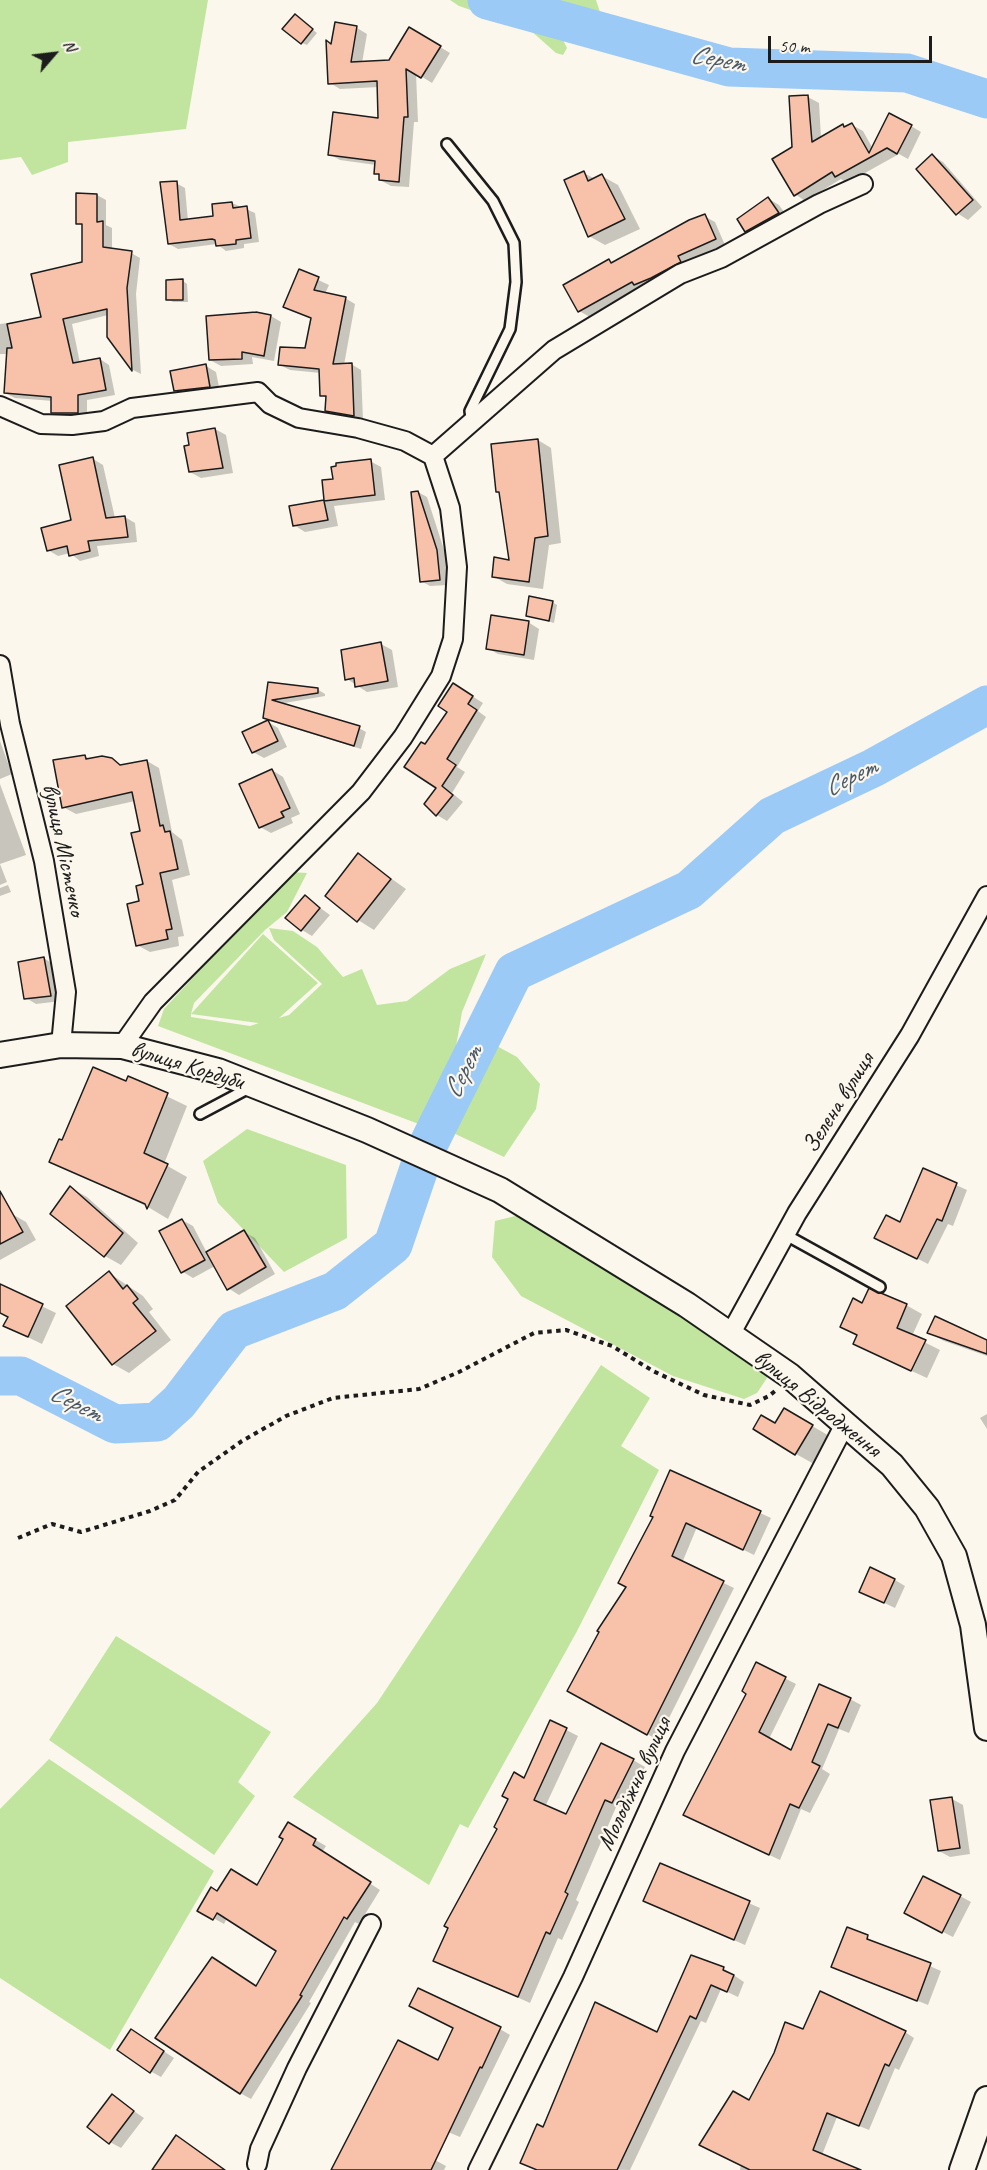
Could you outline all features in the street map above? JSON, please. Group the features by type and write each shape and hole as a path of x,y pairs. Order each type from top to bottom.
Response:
{"street":[{"path":"433,456 554,350 612,313 680,274 721,258 819,204 863,184"},
{"path":"0,406 41,424 72,425 104,421 132,408 258,392 270,404 299,418 368,430 405,441 433,456 450,508 457,567 453,639 441,676 403,737 361,792 153,1002 122,1046"},
{"name":"вулиця Містечко","path":"0,665 10,724 44,861 66,992 61,1045"},
{"name":"Зелена вулиця","path":"730,1335 786,1235 910,1035 987,896"},
{"name":"вулиця Кордуби","path":"0,1055 61,1045 122,1046 218,1071 367,1130 500,1190"},
{"name":"вулиця Відродження","path":"500,1190 687,1305 790,1376 892,1465 927,1508 954,1556 973,1625 987,1728"},
{"name":"Молодіжна вулиця","path":"478,2170 573,1977 675,1751 845,1424"},
{"path":"259,2168 260,2149 297,2068 371,1924"},
{"path":"962,2170 987,2099"}],"lane":[{"path":"447,144 493,201 513,243 516,282 510,329 470,411 472,423"},
{"path":"200,1114 253,1085"},
{"path":"786,1235 880,1287"}],"path":[{"path":"18,1538 52,1524 81,1532 150,1511 175,1500 198,1472 242,1441 286,1416 333,1398 419,1389 459,1372 534,1332 566,1330 612,1346 653,1371 704,1395 750,1405 769,1396 790,1376"}],"green space":[{"path":"0,0 208,0 186,129 68,142 68,162 32,175 21,157 0,160"},
{"path":"450,0 487,0 533,21 557,28 567,48 563,55 556,53 530,30 459,6"},
{"path":"502,0 596,0 601,15 594,22 541,17"},
{"path":"290,872 307,873 287,912 265,930 194,1003 191,1014 263,934 318,983 279,1018 289,1015 322,984 274,940 269,928 293,931 317,947 343,977 362,969 377,1005 407,1001 450,969 486,954 462,1012 454,1058 439,1103 424,1126 158,1026 164,1009","holes":["191,1014 259,1023 250,1026 191,1017"]},
{"path":"495,1045 517,1057 540,1084 536,1109 504,1157 447,1130 461,1088"},
{"path":"247,1129 346,1165 347,1238 284,1272 218,1203 203,1161"},
{"path":"552,1207 759,1349 767,1378 757,1393 744,1399 673,1376 521,1296 492,1257 495,1221"},
{"path":"601,1365 650,1398 621,1446 659,1470 576,1633 468,1828 460,1824 429,1885 293,1797 377,1703"},
{"path":"116,1636 271,1732 238,1782 255,1796 214,1855 49,1740"},
{"path":"49,1759 214,1871 110,2050 0,1978 0,1809"}],"building":[{"path":"295,14 313,29 301,44 282,29"},
{"path":"335,22 357,26 351,62 389,60 409,27 441,46 421,78 406,69 408,117 404,117 399,182 379,180 379,174 374,174 375,161 328,155 333,112 378,118 377,81 328,84 326,40 331,44"},
{"path":"808,95 812,142 843,124 844,127 852,123 869,153 889,113 912,125 897,154 887,148 835,177 832,172 794,196 772,159 792,147 789,96"},
{"path":"932,154 973,200 956,215 916,169"},
{"path":"584,171 588,181 602,174 625,219 588,237 564,180"},
{"path":"177,181 180,220 213,216 212,204 232,202 233,208 247,206 251,238 236,240 236,244 216,246 215,240 212,239 168,244 160,182"},
{"path":"76,193 97,194 97,222 103,221 103,247 132,251 127,288 132,371 107,337 107,309 63,319 73,363 100,358 106,390 78,395 78,413 51,413 51,397 4,393 7,348 12,348 7,324 41,317 31,274 82,262 82,224 76,224"},
{"path":"768,197 779,213 745,232 737,219"},
{"path":"705,214 716,239 678,256 681,262 651,278 634,285 632,282 578,312 563,285 609,259 611,263 689,220"},
{"path":"299,269 319,277 314,290 346,297 333,364 352,363 354,416 325,411 326,396 320,396 319,369 278,365 280,347 305,348 311,318 283,307"},
{"path":"183,279 183,300 166,300 166,280"},
{"path":"256,312 271,315 264,356 242,352 242,359 209,360 206,316"},
{"path":"206,364 210,387 174,391 170,371"},
{"path":"215,428 223,468 189,472 184,446 189,445 187,433"},
{"path":"538,439 548,536 535,538 529,582 492,577 494,557 509,560 499,492 496,492 491,444"},
{"path":"93,457 106,518 125,516 128,537 88,541 90,551 69,556 67,546 47,551 41,528 71,520 59,465"},
{"path":"371,459 375,495 324,501 328,520 293,526 289,506 324,500 322,480 333,479 331,467 336,466 336,463"},
{"path":"418,491 437,550 440,580 420,582 411,492"},
{"path":"529,596 553,601 549,621 526,616"},
{"path":"491,615 529,621 524,655 486,649"},
{"path":"381,642 388,681 355,687 354,678 345,680 341,650"},
{"path":"268,682 318,688 318,693 272,700 360,726 354,746 263,718"},
{"path":"453,683 473,696 468,704 477,710 447,759 456,765 442,786 453,795 436,816 424,804 436,788 404,767 421,742 425,744 447,712 438,706"},
{"path":"268,720 278,741 252,753 242,732"},
{"path":"85,755 86,759 102,756 112,758 120,765 147,760 160,826 163,825 165,832 170,831 178,869 160,873 172,929 166,930 168,939 136,946 127,904 139,901 136,886 143,884 131,833 140,831 132,792 62,808 53,760"},
{"path":"272,769 290,808 281,812 284,817 259,828 239,784"},
{"path":"358,853 391,879 357,922 325,896"},
{"path":"305,895 320,908 301,931 285,918"},
{"path":"44,957 51,996 24,999 18,962"},
{"path":"93,1067 126,1081 128,1076 168,1093 144,1153 168,1164 147,1209 145,1204 49,1162 59,1139 62,1140"},
{"path":"923,1168 957,1183 942,1221 937,1219 917,1259 874,1238 886,1215 900,1222"},
{"path":"70,1186 123,1233 104,1257 50,1214"},
{"path":"0,1191 23,1232 0,1244"},
{"path":"182,1219 205,1260 181,1273 159,1231"},
{"path":"244,1230 266,1267 227,1290 206,1252"},
{"path":"109,1271 123,1289 127,1285 138,1299 133,1303 156,1331 112,1365 66,1306"},
{"path":"0,1284 43,1304 28,1337 3,1326 8,1317 0,1313"},
{"path":"869,1288 907,1304 897,1328 926,1340 911,1371 853,1344 857,1335 840,1327 853,1298 862,1303"},
{"path":"935,1316 987,1340 987,1354 927,1333"},
{"path":"784,1408 813,1425 795,1455 753,1429 761,1415 775,1423"},
{"path":"670,1470 761,1511 743,1550 686,1523 672,1556 724,1581 647,1735 567,1691 599,1632 597,1631 626,1587 618,1583 653,1517 650,1516"},
{"path":"870,1567 895,1579 884,1603 859,1592"},
{"path":"756,1662 786,1677 759,1732 791,1750 819,1684 851,1698 838,1728 828,1724 812,1762 820,1766 799,1808 790,1804 769,1855 683,1815 746,1694 742,1691"},
{"path":"550,1720 567,1728 534,1800 566,1814 601,1743 634,1759 612,1803 605,1800 565,1892 568,1894 550,1934 546,1932 518,1997 433,1961 448,1928 444,1926 497,1829 494,1827 508,1799 502,1796 514,1772 524,1778"},
{"path":"952,1797 960,1848 938,1851 930,1800"},
{"path":"288,1822 316,1839 313,1845 371,1882 347,1919 344,1917 300,1995 302,1996 240,2094 155,2038 212,1957 256,1986 276,1951 217,1913 213,1920 197,1911 211,1887 217,1891 231,1869 257,1885 283,1839 279,1837"},
{"path":"660,1863 750,1901 734,1940 643,1901"},
{"path":"923,1876 961,1895 942,1933 904,1913"},
{"path":"847,1927 868,1935 867,1939 931,1963 917,2001 831,1967"},
{"path":"691,1955 724,1967 723,1970 734,1975 727,1992 711,1985 696,2019 690,2016 617,2170 537,2170 520,2163 537,2124 543,2127 595,2002 657,2032"},
{"path":"418,1988 501,2027 482,2068 480,2067 431,2170 331,2170 398,2040 438,2060 453,2028 409,2006"},
{"path":"820,1991 906,2031 889,2066 885,2064 859,2126 827,2113 813,2150 861,2170 750,2170 699,2145 733,2091 749,2100 774,2053 785,2022 803,2029"},
{"path":"131,2029 164,2051 150,2073 117,2050"},
{"path":"112,2094 134,2111 109,2144 87,2127"},
{"path":"176,2135 225,2170 152,2170"}],"waterway":[{"name":"Серет","path":"487,0 729,67 907,73 987,99"},
{"name":"Серет","path":"0,1376 21,1376 115,1424 157,1422 179,1402 234,1330 335,1291 393,1245 425,1151 514,972 689,890 772,816 873,768 987,705"}]}
